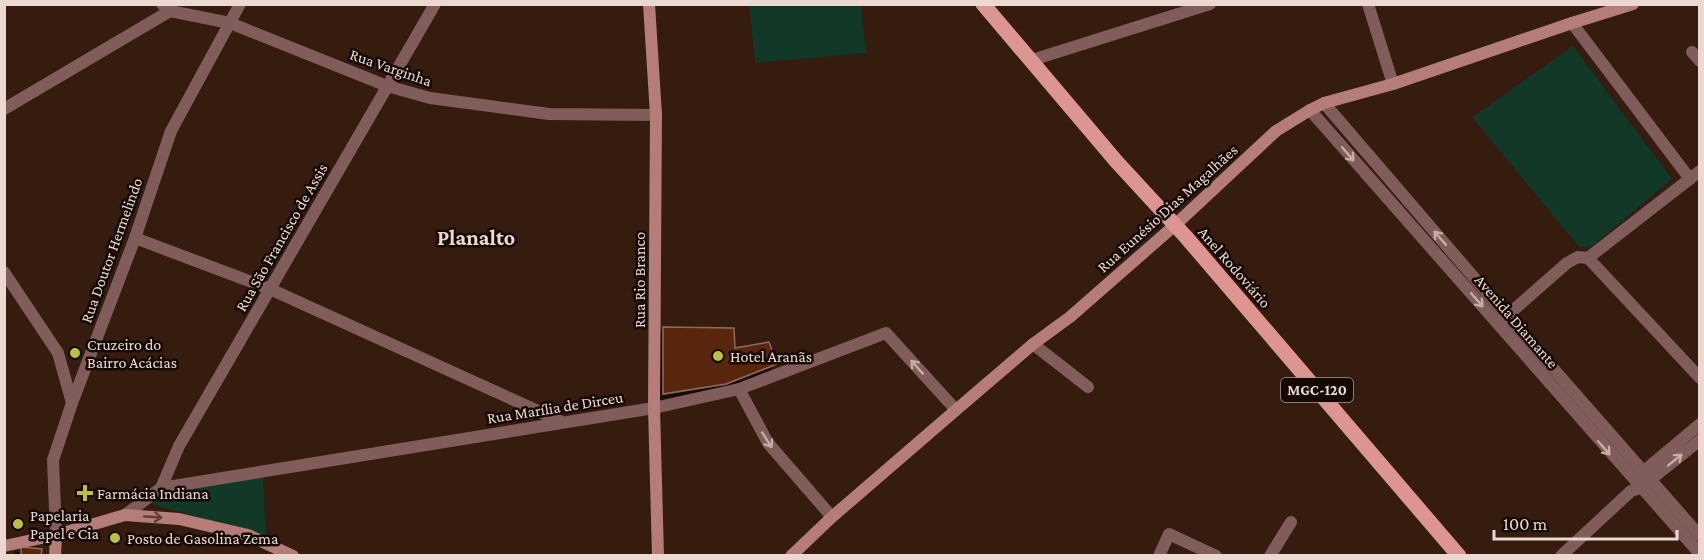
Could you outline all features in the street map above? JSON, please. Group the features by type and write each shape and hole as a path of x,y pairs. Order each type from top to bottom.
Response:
{"main road":[{"name":"Rua Rio Branco","path":"650,4 656,115 654,408 658,555"},
{"name":"Anel Rodoviário","path":"983,4 1116,161 1459,555"},
{"name":"Rua Eunésio Dias Magalhães","path":"791,555 1033,344 1070,317 1276,132 1324,103 1393,84 1572,22 1633,4"},
{"path":"4,546 56,535 125,515 179,519 248,535 293,555"},
{"name":"Rua Doutor Hermelindo","path":"55,555 56,535"}],"street":[{"name":"Rua Doutor Hermelindo","path":"56,535 53,460 72,403 135,238 171,131 240,4"},
{"name":"Rua São Francisco de Assis","path":"161,488 179,446 435,4"},
{"path":"1032,60 1210,4"},
{"path":"1368,4 1393,84"},
{"name":"Rua Varginha","path":"166,8 230,22 387,86 430,98 549,114 656,115"},
{"path":"4,109 166,8"},
{"path":"1502,320 1567,263 1578,258 1588,258 1695,175 1572,22"},
{"name":"Avenida Diamante","path":"1324,103 1635,487 1700,554"},
{"name":"Avenida Diamante","path":"1310,110 1700,536"},
{"path":"135,238 270,289 561,422"},
{"path":"1588,258 1700,378"},
{"path":"4,272 58,353 72,403"},
{"path":"4,294 18,293"},
{"name":"Rua Marília de Dirceu","path":"125,515 161,488 654,408 739,389 886,333 956,410"},
{"path":"1033,344 1089,387"},
{"path":"739,389 768,443 832,517"},
{"path":"1561,555 1700,424"},
{"path":"1646,476 1700,440"},
{"path":"1269,555 1291,522"},
{"path":"1159,555 1169,534 1216,555"}],"green space":[{"path":"749,5 861,5 866,53 755,63"},
{"path":"1573,46 1672,179 1591,247 1579,247 1472,117"},
{"path":"263,476 266,536 151,504 165,494"}],"building":[{"name":"Hotel Aranãs","path":"663,327 734,328 735,348 769,342 777,364 726,384 663,394"},
{"path":"21,547 42,549 41,556 21,556"}],"place":[{"name":"Cruzeiro do Bairro Acácias","path":"75,353"},
{"name":"Hotel Aranãs","path":"718,356"},
{"name":"Farmácia Indiana","path":"85,493"},
{"name":"Papelaria Papel e Cia","path":"18,524"},
{"name":"Posto de Gasolina Zema","path":"115,538"}],"district":[{"name":"Planalto","path":"476,237"}]}
